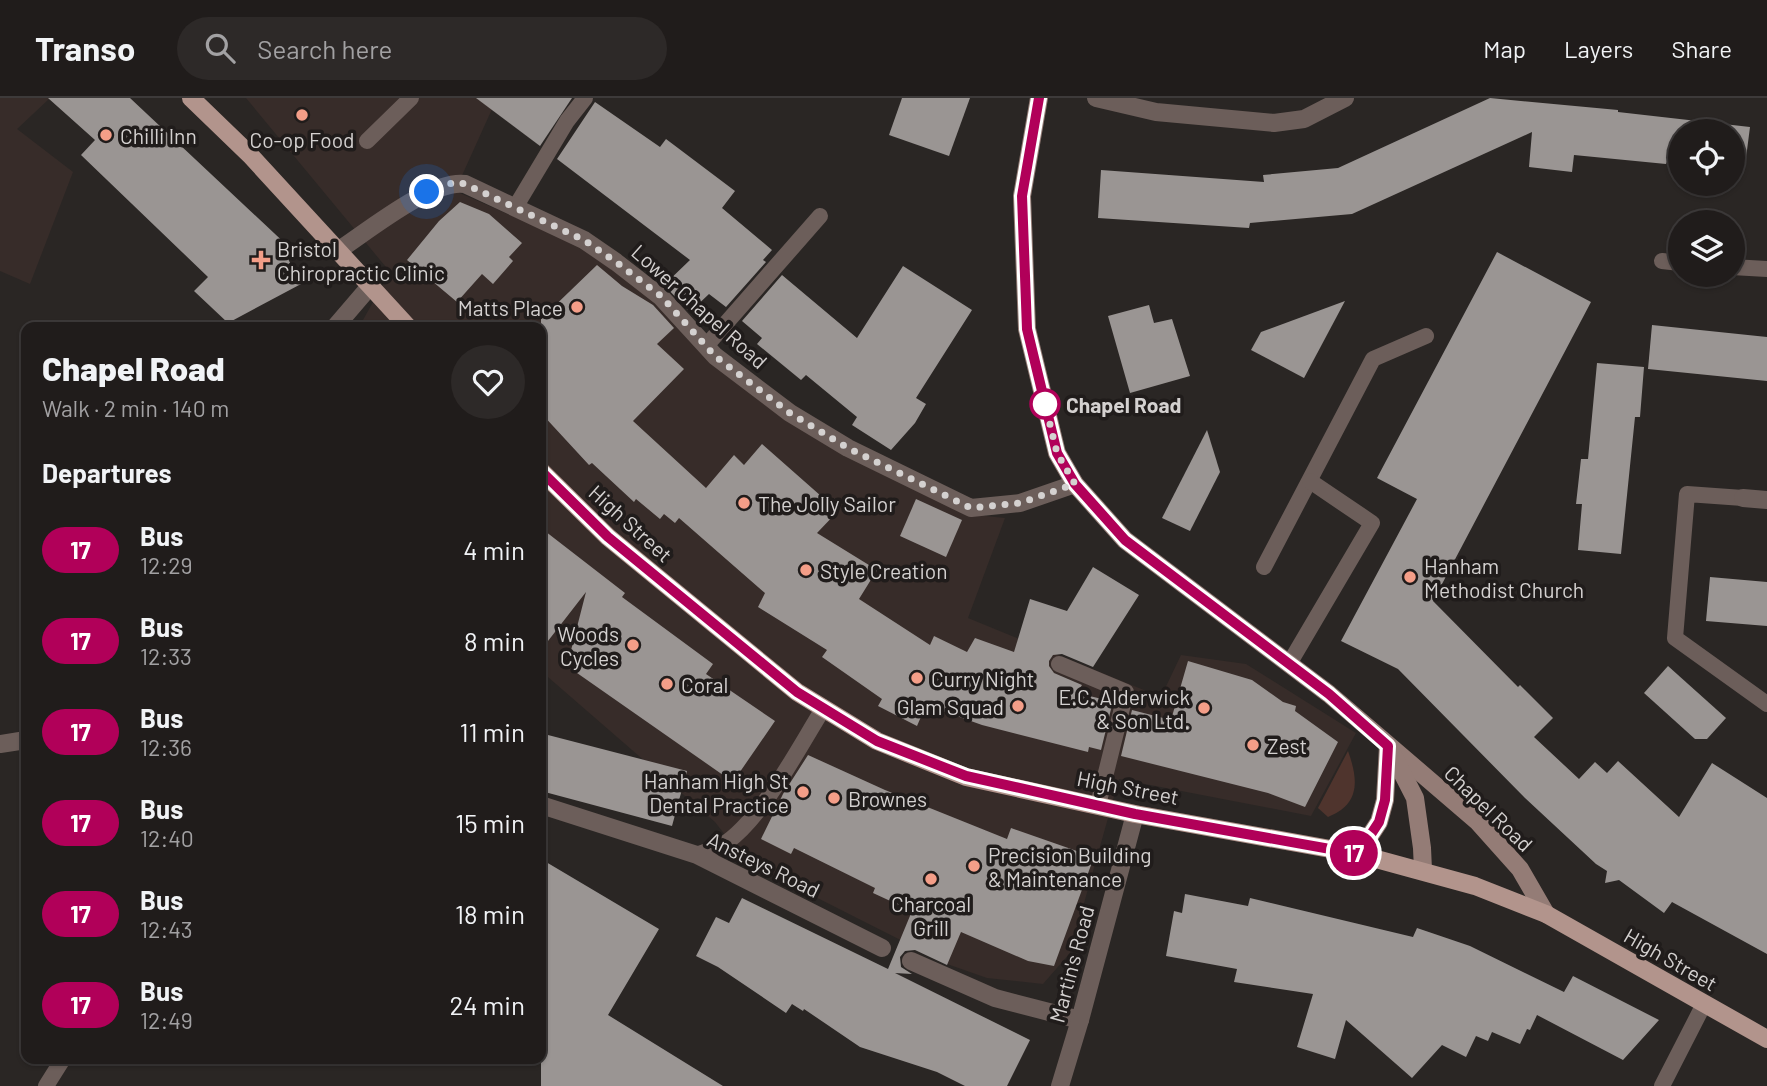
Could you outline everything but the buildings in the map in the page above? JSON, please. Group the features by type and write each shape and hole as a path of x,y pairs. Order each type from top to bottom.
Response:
{"main road":[{"path":"191,98 250,155 404,322"},
{"name":"Chapel Road","path":"1039,98 1022,196 1027,329 1057,453 1075,484 1125,540 1329,694 1478,822 1520,869 1546,914"},
{"name":"High Street","path":"546,476 608,537 797,692 877,741 966,776 1135,814 1358,854 1475,886 1546,914 1767,1039"},
{"path":"1358,854 1379,822 1385,800 1388,746"},
{"name":"Chapel Road","path":"1388,746 1415,799 1423,870"}],"street":[{"path":"1096,98 1156,112 1274,122 1304,119 1345,98"},
{"name":"Lower Chapel Road","path":"339,250 427,192 455,182 465,184 584,240 616,262 661,296 715,356 802,420 848,448 971,508 1020,503 1075,484"},
{"path":"339,322 371,285"},
{"path":"1743,498 1767,500"},
{"path":"0,744 21,741"},
{"name":"Ansteys Road","path":"546,807 697,855 882,948"},
{"name":"Martin's Road","path":"1060,1086 1135,814"},
{"path":"911,961 995,998 1080,1020"}],"lane":[{"path":"367,141 411,98"},
{"path":"516,206 567,121 585,98"},
{"path":"706,346 820,216"},
{"path":"1662,261 1668,262"},
{"path":"1745,268 1767,269"},
{"path":"1264,567 1373,359 1426,336"},
{"path":"1289,664 1372,523 1310,481"},
{"path":"1743,498 1688,494 1675,638 1767,704"},
{"path":"1059,664 1126,692 1098,805"},
{"path":"697,855 726,843 748,821 785,772 823,709"},
{"path":"1662,1086 1704,1004"},
{"path":"46,1086 60,1064"}],"shaded area":[{"path":"0,98 50,98 17,129 73,172 30,284 0,271"},
{"path":"246,98 497,98 455,191 584,247 641,289 705,354 966,514 1005,518 968,618 1161,697 1181,655 1246,664 1356,733 1311,816 1119,779 1070,953 1043,984 987,978 950,965 746,862 715,822 546,675 546,322 362,322 390,272"},
{"path":"1348,751 1354,771 1354,790 1346,805 1328,817 1318,808"}],"bus line":[{"name":"17","path":"546,476 608,537 797,692 877,741 966,776 1135,814 1358,854 1379,822 1385,800 1388,746 1329,694 1125,540 1075,484 1057,453 1027,329 1022,196 1039,98"}],"place":[{"name":"Co-op Food","path":"302,115"},
{"name":"Chilli Inn","path":"106,135"},
{"name":"Bristol Chiropractic Clinic","path":"261,260"},
{"name":"Matts Place","path":"577,307"},
{"name":"Chapel Road","path":"1045,404"},
{"name":"The Jolly Sailor","path":"744,503"},
{"name":"Style Creation","path":"806,570"},
{"name":"Hanham Methodist Church","path":"1410,577"},
{"name":"Woods Cycles","path":"633,645"},
{"name":"Curry Night","path":"917,678"},
{"name":"Coral","path":"667,684"},
{"name":"Glam Squad","path":"1018,706"},
{"name":"E.C. Alderwick & Son Ltd.","path":"1204,708"},
{"name":"Zest","path":"1253,745"},
{"name":"Hanham High St Dental Practice","path":"803,792"},
{"name":"Brownes","path":"834,798"},
{"name":"Precision Building & Maintenance","path":"974,866"},
{"name":"Charcoal Grill","path":"931,879"}],"route":[{"path":"427,192 455,182 465,184 584,240 661,296 715,356 790,413 848,448 971,508 1020,503 1075,484 1057,453 1045,404"}]}
